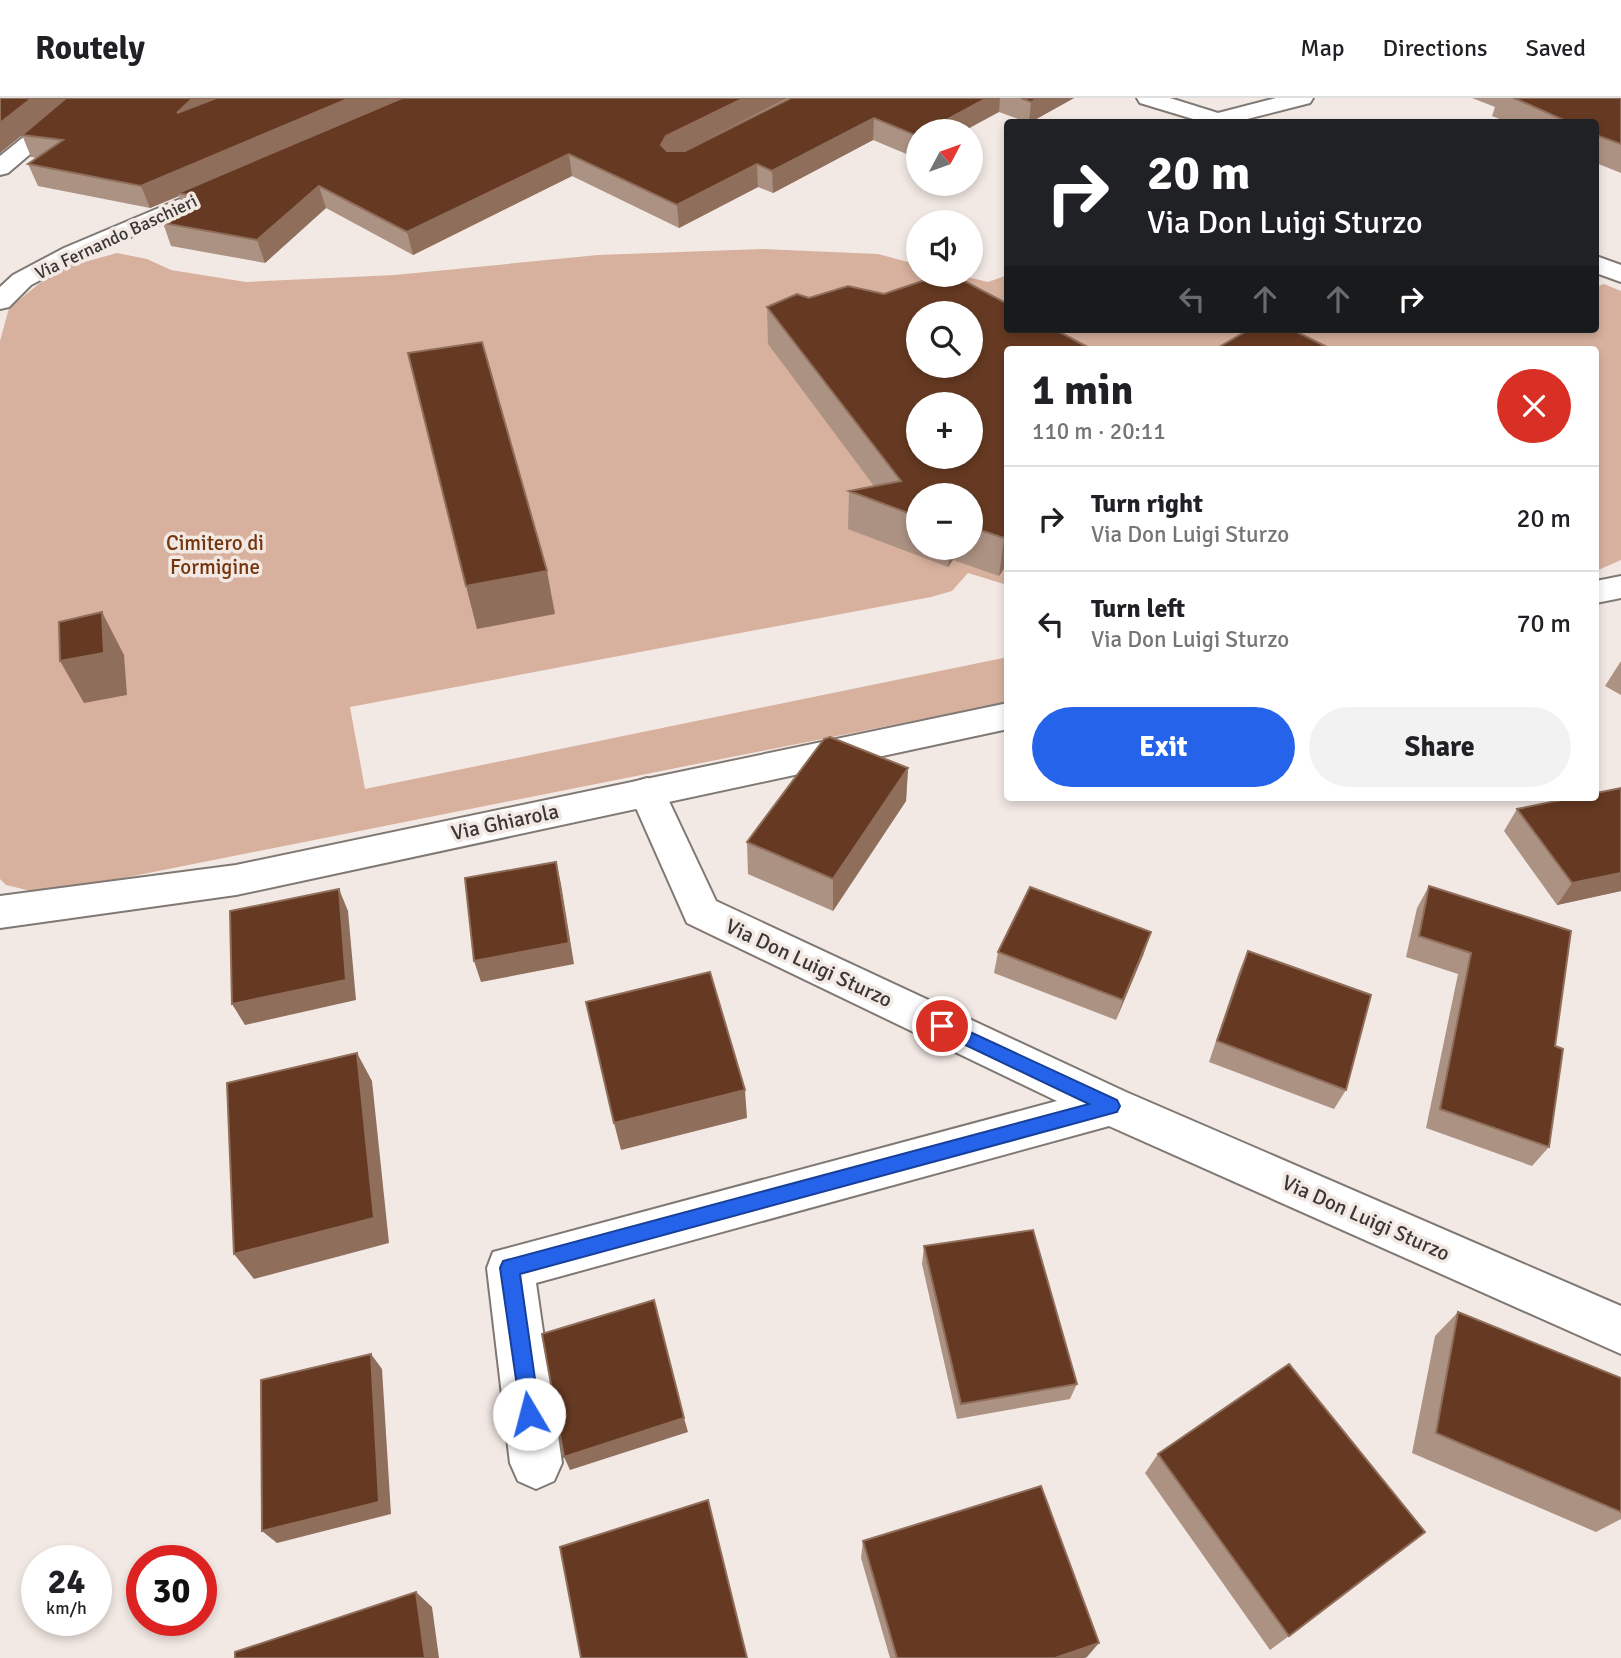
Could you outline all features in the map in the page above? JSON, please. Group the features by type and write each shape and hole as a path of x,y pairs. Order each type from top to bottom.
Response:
{"street":[{"path":"0,167 85,98"},
{"path":"1148,98 1214,119"},
{"path":"1227,119 1302,98"},
{"name":"Via Fernando Baschieri","path":"0,301 22,280 73,253 255,175"},
{"path":"1599,591 1621,587"},
{"name":"Via Ghiarola","path":"0,912 236,880 1004,717"},
{"name":"Via Don Luigi Sturzo","path":"647,792 701,912 1111,1106 1621,1331"},
{"path":"536,1463 510,1268 1111,1106"}],"green space":[{"name":"Cimitero di Formigine","path":"762,249 878,254 906,262 906,287 983,287 983,281 988,282 1004,276 1004,333 1599,333 1599,286 1604,284 1621,291 1621,560 1599,570 1599,346 1004,346 1004,584 968,573 952,591 931,597 350,707 365,789 1004,658 1004,703 43,894 6,885 0,879 0,341 9,308 40,283 70,266 117,253 147,259 171,270 246,282 395,275 598,255"}],"building":[{"path":"0,98 32,98 0,123"},
{"path":"66,98 193,98 177,113 216,98 350,98 141,186 28,164 63,140 22,135"},
{"path":"402,98 744,98 666,136 661,145 667,151 685,151 791,98 987,98 948,119 906,119 906,131 874,118 772,171 757,164 677,205 569,154 407,232 319,186 257,240 163,223 195,196 178,193"},
{"path":"1021,98 1038,98 1031,102"},
{"path":"1514,98 1621,98 1621,144 1599,136 1599,119 1561,119"},
{"path":"848,286 884,294 906,287 976,287 1004,302 1004,333 1061,333 1086,346 1004,346 1004,538 983,531 983,483 906,483 906,512 849,491 901,481 767,307 797,294 809,298"},
{"path":"1243,333 1299,333 1325,346 1221,346"},
{"path":"482,342 547,571 466,586 408,353"},
{"path":"102,612 104,653 60,661 59,622"},
{"path":"830,737 908,768 833,879 747,842 824,739"},
{"path":"1621,788 1621,873 1572,883 1517,809 1556,801 1599,801 1599,792"},
{"path":"556,862 569,943 474,961 465,878"},
{"path":"1429,886 1571,931 1555,1046 1563,1049 1549,1147 1440,1109 1471,953 1419,936"},
{"path":"1030,887 1151,932 1123,1000 998,952"},
{"path":"339,889 346,980 232,1004 230,911"},
{"path":"1248,951 1371,995 1346,1090 1217,1041"},
{"path":"710,972 745,1090 614,1123 586,1002"},
{"path":"357,1053 374,1218 234,1254 227,1083"},
{"path":"1033,1230 1077,1384 961,1404 924,1246"},
{"path":"654,1300 684,1418 564,1457 542,1334"},
{"path":"1458,1312 1621,1378 1621,1512 1436,1433"},
{"path":"371,1354 379,1502 262,1531 261,1380"},
{"path":"1289,1364 1425,1532 1289,1636 1158,1454"},
{"path":"1041,1486 1099,1643 1055,1658 897,1658 863,1541"},
{"path":"708,1500 747,1658 581,1658 560,1547"},
{"path":"416,1592 425,1658 235,1658 235,1652"}],"route":[{"path":"529,1414 510,1268 1111,1106 942,1026"}]}
